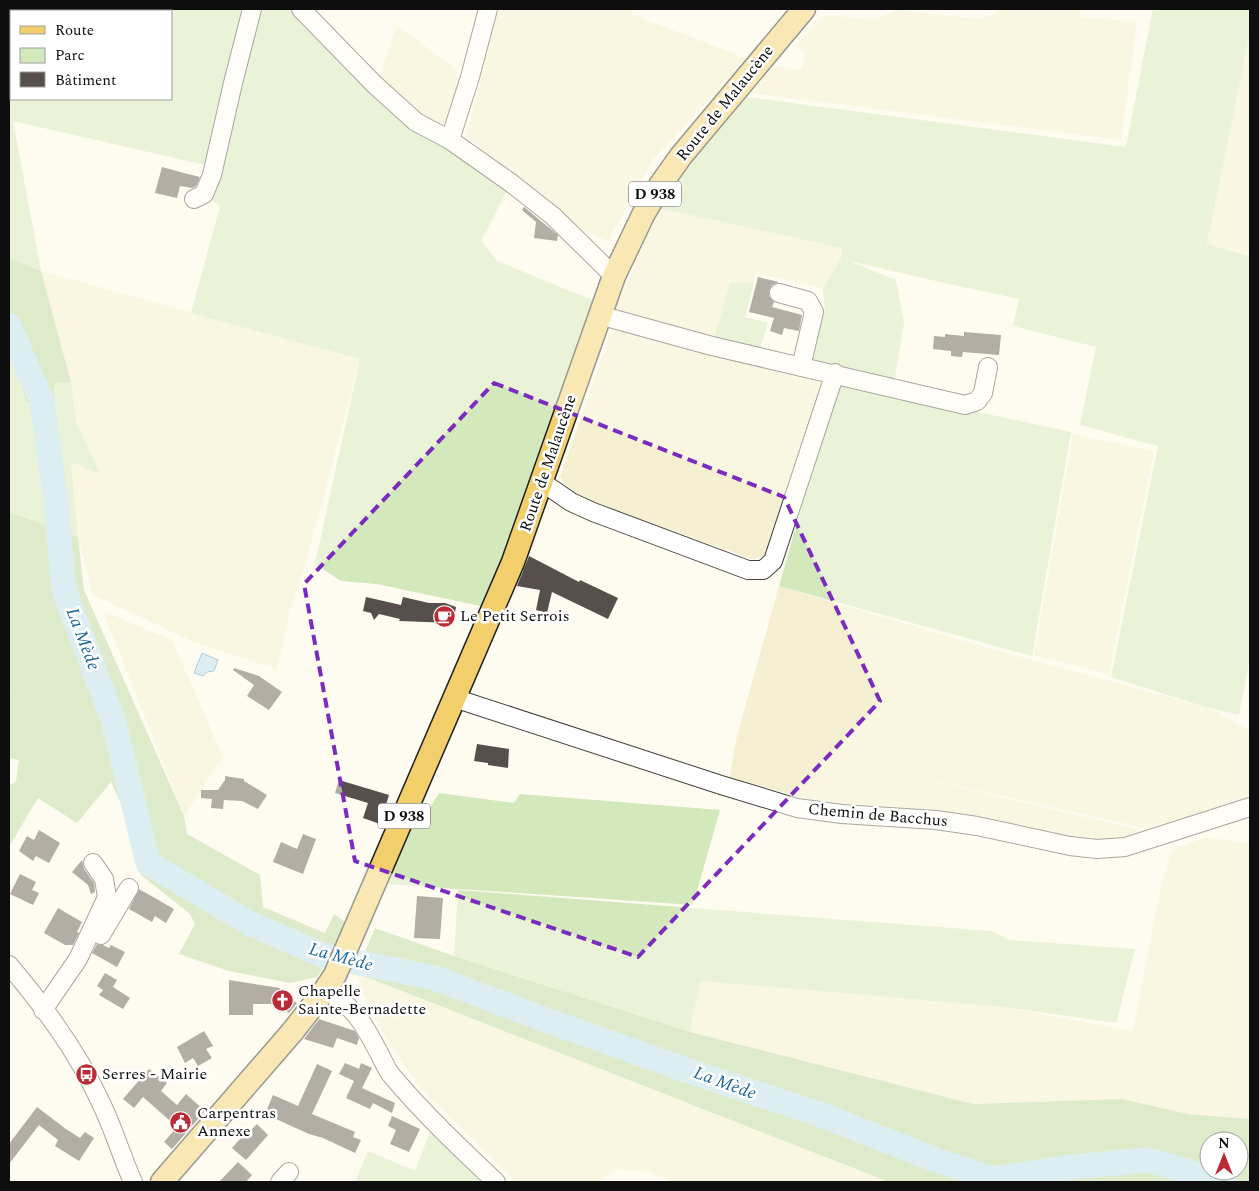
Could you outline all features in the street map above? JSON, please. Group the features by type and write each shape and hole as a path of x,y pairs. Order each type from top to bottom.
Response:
{"main road":[{"name":"Route de Malaucène","path":"330,983 346,951 512,562 542,482 599,315 614,276 643,215 661,184 681,156 804,9"},
{"name":"D 938","path":"162,1182 293,1031 330,983"}],"street":[{"path":"194,199 204,194 212,175 252,9"},
{"path":"301,9 374,84 416,122 450,140 511,183 553,216 614,276"},
{"path":"450,140 488,9"},
{"path":"779,293 808,301 814,312 801,367"},
{"path":"599,315 712,346 965,404 977,401 983,394 988,367"},
{"path":"542,482 571,502 593,512 748,570 763,570 773,561 835,373"},
{"name":"Chemin de Bacchus","path":"454,698 721,785 798,808 842,814 936,820 977,826 1070,846 1097,849 1125,847 1250,807"},
{"path":"43,1010 78,959 107,898 104,879 93,863"},
{"path":"64,979 82,972 103,930 129,888"},
{"path":"9,965 43,1010 86,1074 100,1101 133,1182"},
{"path":"330,983 337,998 355,1013 366,1029 390,1074 434,1122 496,1182"}],"highlighted area":[{"path":"494,383 784,497 880,701 638,957 355,861 304,584"}],"shaded area":[{"path":"493,9 632,9 631,14 748,59 653,159 608,241 580,230 466,136 485,63 486,32"},
{"path":"998,9 1080,9 1081,18 1137,21 1121,140 751,93 775,66 802,70 806,52 794,47 826,15 876,20 895,10 979,19 996,14"},
{"path":"397,25 457,70 456,91 445,125 420,116 378,80"},
{"path":"1250,32 1250,254 1207,245"},
{"path":"659,208 842,248 841,258 823,288 755,273 754,282 730,283 713,341 613,314"},
{"path":"41,271 360,359 306,562 289,615 277,669 194,642 93,595 78,537 71,461 101,473 76,421 71,382"},
{"path":"628,331 827,376 776,543 765,556 752,559 574,495 560,477 611,332"},
{"path":"1073,434 1154,451 1109,674 1034,655"},
{"path":"779,586 991,649 1206,707 1250,730 1250,801 1145,828 861,764 1140,830 1124,838 1084,840 967,816 847,808 729,779 737,736"},
{"path":"103,611 172,640 223,757 184,816"},
{"path":"1206,837 1250,844 1250,1119 1188,1114 1122,1099 973,1104 690,1032 700,981 1004,1007 1133,1031 1162,881 1172,850"},
{"path":"356,973 889,1182 673,1182 650,1172 613,1169 599,1182 515,1182 423,1091 388,1042 364,996"}],"green space":[{"path":"9,9 34,10 10,10 10,100 172,100 172,10 107,9 248,9 210,166 13,121 41,271 9,258"},
{"path":"258,9 294,9 371,89 509,187 481,241 497,261 597,302 485,607 377,584 341,581 315,564 360,359 191,313 220,206 208,197"},
{"path":"1153,9 1250,9 1250,32 1207,244 1250,256 1250,657 1239,715 1206,707 1111,677 1158,446 1080,425 1096,347 1013,326 1019,299 846,260 896,280 904,323 894,383 807,363 825,311 823,288 841,258 842,248 659,208 686,165 746,97 1126,147"},
{"path":"9,258 41,271 71,382 55,383 52,410 25,401 18,348 9,326"},
{"path":"754,282 745,317 768,323 759,352 713,341 730,283"},
{"path":"9,326 18,348 25,401 55,383 71,382 76,421 101,474 71,462 78,537 9,512"},
{"path":"838,378 964,409 1071,432 1032,656 779,586"},
{"path":"9,512 78,537 84,590 184,816 187,834 260,875 263,907 325,933 334,914 348,924 317,977 290,983 229,971 179,954 195,924 190,914 141,875 129,822 111,782 77,823 38,798 9,847 9,786 16,781 19,760 9,758 9,694 11,692 9,689"},
{"path":"439,793 514,803 520,794 720,810 693,905 387,884 416,817 424,817"},
{"path":"458,890 991,931 1009,940 1135,949 1116,1023 1004,1007 700,981 690,1032 454,956"},
{"path":"375,928 454,956 690,1032 973,1104 1122,1099 1188,1114 1250,1119 1250,1182 889,1182 356,973"},
{"path":"430,1132 482,1182 355,1182 368,1151 415,1171"}],"water":[{"path":"202,653 218,660 214,671 207,672 203,676 194,673"}],"building":[{"path":"162,167 200,177 196,186 192,188 180,186 177,198 155,193"},
{"path":"524,207 558,235 557,241 534,238 536,222 522,210"},
{"path":"758,277 779,282 772,285 769,291 769,296 774,302 772,307 802,315 799,331 784,328 782,335 770,331 774,318 749,312"},
{"path":"964,332 1001,335 999,355 963,352 962,357 951,356 951,351 933,349 934,336 945,337 945,334 964,336"},
{"path":"529,556 579,582 580,580 618,598 608,619 552,592 547,613 536,610 540,590 517,586"},
{"path":"366,597 401,605 403,597 429,603 445,603 456,607 453,623 399,621 400,619 379,614 374,620 371,613 363,611"},
{"path":"234,668 259,676 282,692 269,710 247,696 254,685 233,670"},
{"path":"477,744 509,749 508,768 474,761"},
{"path":"225,776 244,779 244,781 267,795 258,809 242,801 224,800 223,809 211,808 212,799 201,798 201,790 218,790 225,780"},
{"path":"339,780 389,795 380,824 363,818 368,803 335,793"},
{"path":"39,830 60,843 49,863 36,856 33,861 19,851 27,836 34,840"},
{"path":"303,834 316,839 303,874 273,862 281,842 297,849"},
{"path":"82,860 84,869 94,883 95,892 91,894 88,885 72,872"},
{"path":"20,874 36,882 32,890 39,893 33,905 10,894"},
{"path":"139,889 174,909 166,923 155,916 152,922 129,909"},
{"path":"417,896 443,898 440,939 414,938"},
{"path":"58,908 82,922 73,945 65,945 44,933"},
{"path":"97,944 109,948 111,945 125,952 117,967 92,953"},
{"path":"105,973 117,980 113,987 130,998 123,1009 99,995 103,990 97,986"},
{"path":"229,980 280,988 280,992 297,1003 289,1013 274,1004 253,1004 253,1015 229,1015"},
{"path":"319,1019 355,1031 359,1038 357,1045 337,1038 333,1048 304,1039"},
{"path":"204,1031 213,1046 206,1049 212,1058 198,1066 193,1058 185,1063 177,1047"},
{"path":"345,1063 359,1069 361,1063 372,1068 362,1088 395,1103 392,1113 373,1103 370,1109 346,1098 354,1081 339,1074"},
{"path":"317,1064 332,1071 312,1114 355,1132 353,1137 361,1140 355,1153 265,1114 273,1095 298,1106"},
{"path":"149,1069 167,1083 161,1091 177,1105 186,1094 205,1111 172,1149 164,1142 177,1127 143,1097 134,1108 123,1099"},
{"path":"37,1107 80,1138 85,1132 94,1138 79,1161 55,1146 58,1140 39,1125 9,1164 9,1144"},
{"path":"392,1116 420,1129 409,1152 390,1144 396,1130 388,1126"},
{"path":"257,1124 268,1135 246,1160 232,1148 248,1130 250,1131"},
{"path":"238,1162 252,1175 246,1182 219,1182"}],"waterway":[{"name":"La Mède","path":"9,326 42,401 56,502 64,590 114,723 148,863 251,924 325,956 435,978 686,1070 822,1115 936,1160 993,1179 1063,1168 1148,1160 1224,1182"}],"place":[{"name":"Le Petit Serrois","path":"444,616"},
{"name":"Chapelle Sainte-Bernadette","path":"282,1000"},
{"name":"Serres - Mairie","path":"86,1074"},
{"name":"Carpentras Annexe","path":"181,1122"}]}
